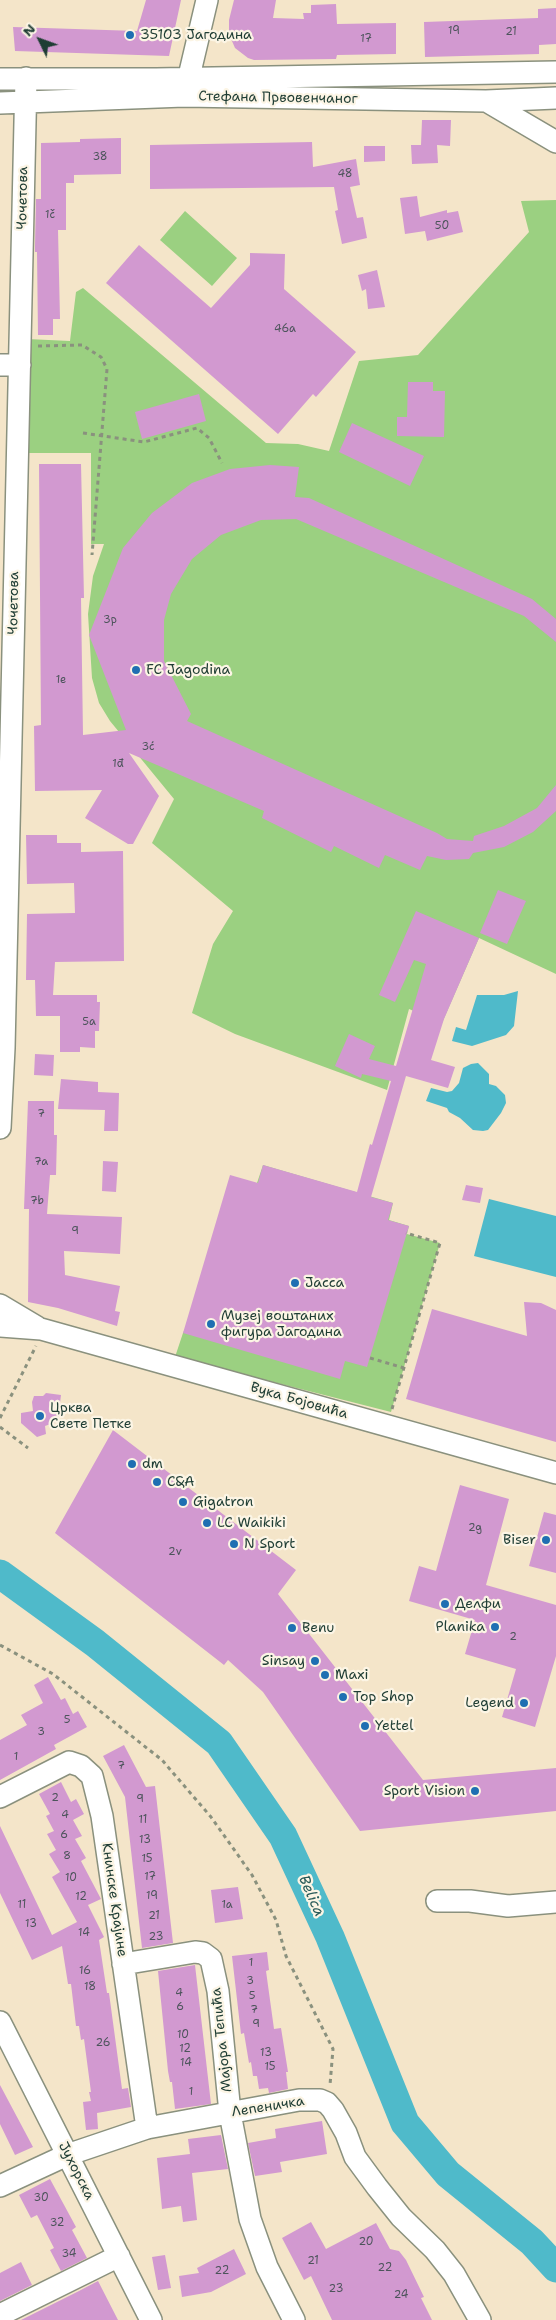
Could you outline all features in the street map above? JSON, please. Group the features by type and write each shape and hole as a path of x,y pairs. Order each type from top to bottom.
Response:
{"street":[{"path":"186,87 207,0"},
{"name":"Стефана Првовенчаног","path":"0,103 186,87 556,72"},
{"name":"Чочетова","path":"0,1128 7,608 13,359 26,78"},
{"name":"Стефана Првовенчаног","path":"0,79 156,79 186,87 486,101 556,98"},
{"path":"486,101 552,136"},
{"path":"0,1305 0,1318"},
{"name":"Вука Бојовића","path":"0,1305 41,1329"},
{"name":"Вука Бојовића","path":"0,1326 41,1329 556,1473"},
{"name":"Книнске Крајине","path":"0,1797 69,1762 81,1766 92,1776 102,1816 146,2128"},
{"path":"437,1901 470,1900 508,1906 556,1902"},
{"name":"Мајора Тепића","path":"123,1964 195,1952 211,1959 218,1991 230,2113 250,2219 267,2267 294,2320"},
{"name":"Јухорска","path":"0,2022 151,2320"},
{"name":"Лепеничка","path":"0,2186 67,2155 146,2128 308,2100 327,2103"},
{"path":"327,2103 346,2134 355,2157 402,2217 435,2250 454,2274 480,2320"},
{"path":"0,2315 119,2256"}],"path":[{"path":"13,359 82,345 101,357 107,369 92,555"},
{"path":"83,433 144,442 197,428 210,438 222,463"},
{"path":"387,1426 440,1244 406,1233"},
{"path":"0,1418 33,1356 41,1329"},
{"path":"370,1358 404,1368"},
{"path":"0,1427 28,1448"},
{"path":"0,1644 53,1674 162,1760 211,1817 252,1875 276,1920 286,1956 333,2049 332,2074 327,2103"}],"green space":[{"path":"556,200 556,974 479,938 442,1023 409,1009 387,1090 235,1034 192,1013 213,944 233,911 152,843 174,799 110,721 99,703 92,678 88,614 93,576 104,544 91,544 91,453 25,453 27,339 70,341 76,292 83,288 266,443 298,444 329,451 359,361 418,355 529,232 521,201"},
{"path":"185,211 237,258 212,286 160,240"},
{"name":"Јасса","path":"263,1165 393,1203 389,1220 409,1226 407,1234 440,1243 391,1412 175,1357 183,1333 257,1183"}],"water":[{"path":"518,991 514,1026 506,1035 472,1046 452,1041 456,1027 466,1030 477,995 504,995"},
{"path":"478,1063 489,1074 489,1084 496,1086 505,1095 506,1103 488,1130 483,1131 473,1130 460,1118 449,1112 447,1108 426,1101 431,1088 447,1092 452,1091 459,1083 463,1068"},
{"path":"489,1199 556,1216 556,1277 474,1256"}],"building":[{"path":"146,0 181,0 169,56 15,51 13,27 137,31"},
{"path":"234,0 276,0 273,18 304,19 303,13 311,13 311,5 336,4 337,24 396,23 396,54 337,55 336,59 254,60 248,58 235,48 229,34 229,20"},
{"path":"556,8 556,44 539,45 539,54 425,57 424,22 538,18 538,9"},
{"path":"422,120 451,120 450,146 437,145 438,163 412,164 411,145 421,145"},
{"path":"121,138 121,174 74,175 74,183 66,183 66,230 58,230 60,319 53,319 53,335 38,335 37,252 35,252 35,246 36,199 41,199 41,143 80,142 80,139"},
{"path":"312,142 313,167 356,159 360,185 350,187 357,218 363,217 367,238 342,244 335,211 338,210 334,187 150,189 150,145"},
{"path":"364,146 385,146 385,161 364,162"},
{"path":"417,196 420,217 447,210 447,213 458,211 463,232 427,241 425,231 405,234 400,198"},
{"path":"139,245 211,308 250,265 250,253 285,254 284,289 356,352 316,397 313,394 278,434 106,283"},
{"path":"377,270 385,307 368,309 366,289 362,291 358,275"},
{"path":"408,382 433,382 433,391 445,391 444,437 397,436 397,417 407,417"},
{"path":"199,394 206,421 142,439 135,412"},
{"path":"352,423 424,456 410,486 339,452"},
{"name":"FC Jagodina","path":"39,464 81,464 84,598 81,598 83,735 126,730 89,635 123,548 152,513 192,483 230,469 270,465 299,467 295,497 309,498 532,599 556,619 556,642 524,616 296,519 261,520 221,535 192,559 171,594 164,620 164,661 191,714 187,721 447,839 473,841 474,836 504,826 537,808 556,785 556,811 533,832 504,847 473,853 469,859 446,860 427,856 420,870 385,855 379,868 334,846 331,852 262,818 264,811 129,753 159,796 133,844 128,844 85,818 102,790 35,791 34,726 41,725"},
{"path":"26,835 57,835 57,843 81,843 81,852 123,851 124,961 55,962 53,995 97,995 97,1002 100,1002 99,1031 95,1031 95,1048 80,1047 80,1052 60,1052 60,1016 36,1016 35,980 26,980 27,914 75,913 74,883 27,884"},
{"path":"498,890 526,901 507,944 480,933"},
{"name":"Јасса","path":"416,911 479,938 444,1019 431,1060 455,1067 448,1088 406,1076 371,1197 393,1203 388,1220 409,1226 367,1367 345,1361 340,1379 183,1333 230,1175 258,1183 263,1165 357,1192 370,1144 372,1145 391,1081 362,1074 361,1078 335,1066 349,1034 375,1046 369,1059 396,1066 426,964 414,960 395,1002 379,995"},
{"path":"35,1054 54,1055 53,1076 34,1075"},
{"path":"61,1079 98,1082 98,1092 119,1093 118,1131 104,1131 105,1110 58,1109"},
{"path":"28,1101 54,1101 54,1135 57,1135 56,1175 50,1175 47,1214 122,1217 120,1254 64,1251 65,1275 120,1286 115,1311 120,1312 117,1326 58,1308 28,1302 29,1209 24,1209"},
{"path":"103,1161 118,1162 116,1192 102,1191"},
{"path":"466,1185 483,1188 480,1203 462,1200"},
{"path":"524,1302 541,1303 556,1310 556,1442 406,1399 432,1309 527,1336"},
{"name":"Црква Свете Петке","path":"46,1393 61,1395 60,1403 65,1407 56,1422 45,1426 46,1434 37,1437 21,1423 21,1413 33,1411 32,1402 34,1396 43,1396"},
{"path":"113,1430 296,1570 278,1594 423,1780 556,1768 556,1811 360,1831 263,1692 228,1660 224,1665 55,1533"},
{"path":"460,1485 509,1499 486,1585 556,1605 556,1656 535,1727 502,1717 516,1669 465,1654 475,1620 409,1601 419,1566 436,1571"},
{"name":"Biser","path":"544,1512 556,1515 556,1573 529,1566"},
{"path":"48,1677 61,1700 65,1698 73,1714 78,1711 87,1727 54,1745 56,1749 0,1780 0,1740 27,1725 21,1715 43,1703 34,1685"},
{"path":"124,1745 146,1787 155,1786 173,1943 142,1948 125,1797 103,1756"},
{"path":"61,1782 71,1802 76,1799 84,1814 73,1820 82,1836 75,1839 86,1858 81,1861 101,1899 88,1905 104,1937 99,1940 107,1993 109,1993 122,2089 128,2088 131,2107 97,2113 98,2129 86,2130 83,2102 91,2101 89,2092 91,2092 84,2039 81,2040 79,2026 76,2026 71,1984 68,1984 62,1946 32,1960 0,1893 0,1826 52,1935 77,1922 52,1877 60,1872 49,1854 56,1850 47,1834 54,1831 46,1816 50,1814 39,1794"},
{"path":"238,1887 243,1919 215,1923 211,1890"},
{"path":"267,1952 269,1970 266,1971 274,2029 281,2028 288,2072 286,2072 288,2089 269,2093 268,2088 259,2089 257,2076 253,2076 251,2062 249,2063 244,2033 241,2034 232,1956"},
{"path":"195,1965 211,2104 175,2109 172,2082 170,2082 168,2071 158,1971"},
{"path":"0,2085 33,2147 15,2155 0,2124"},
{"path":"322,2121 327,2154 280,2162 282,2172 255,2176 248,2143 276,2138 275,2129"},
{"path":"221,2135 228,2169 192,2173 197,2220 183,2222 181,2206 162,2209 157,2158 190,2154 188,2139"},
{"path":"50,2179 76,2227 72,2230 87,2258 61,2271 50,2250 54,2248 37,2215 31,2218 19,2195"},
{"path":"311,2222 326,2249 376,2223 390,2249 399,2251 406,2260 424,2297 421,2298 432,2320 332,2320 311,2276 304,2280 282,2238"},
{"path":"234,2249 246,2274 211,2292 182,2297 179,2276 199,2273 197,2268"},
{"path":"165,2255 171,2288 158,2290 152,2257"},
{"path":"21,2262 32,2285 0,2301 0,2273"},
{"path":"98,2281 118,2320 21,2320 79,2291"}],"waterway":[{"name":"Belica","path":"0,1574 95,1643 219,1743 283,1836 330,1937 405,2123 448,2174 532,2242 556,2268"}],"place":[{"name":"35103 Јагодина","path":"130,35"},
{"name":"FC Jagodina","path":"136,670"},
{"name":"Јасса","path":"295,1283"},
{"name":"Музеј воштаних фигура Јагодина","path":"211,1324"},
{"name":"Црква Свете Петке","path":"40,1416"},
{"name":"dm","path":"132,1464"},
{"name":"C&A","path":"157,1482"},
{"name":"Gigatron","path":"183,1502"},
{"name":"LC Waikiki","path":"207,1523"},
{"name":"Biser","path":"546,1540"},
{"name":"N Sport","path":"234,1544"},
{"name":"Делфи","path":"445,1604"},
{"name":"Planika","path":"495,1627"},
{"name":"Benu","path":"292,1628"},
{"name":"Sinsay","path":"315,1661"},
{"name":"Maxi","path":"325,1675"},
{"name":"Top Shop","path":"343,1697"},
{"name":"Legend","path":"524,1703"},
{"name":"Yettel","path":"365,1726"},
{"name":"Sport Vision","path":"475,1791"}]}
